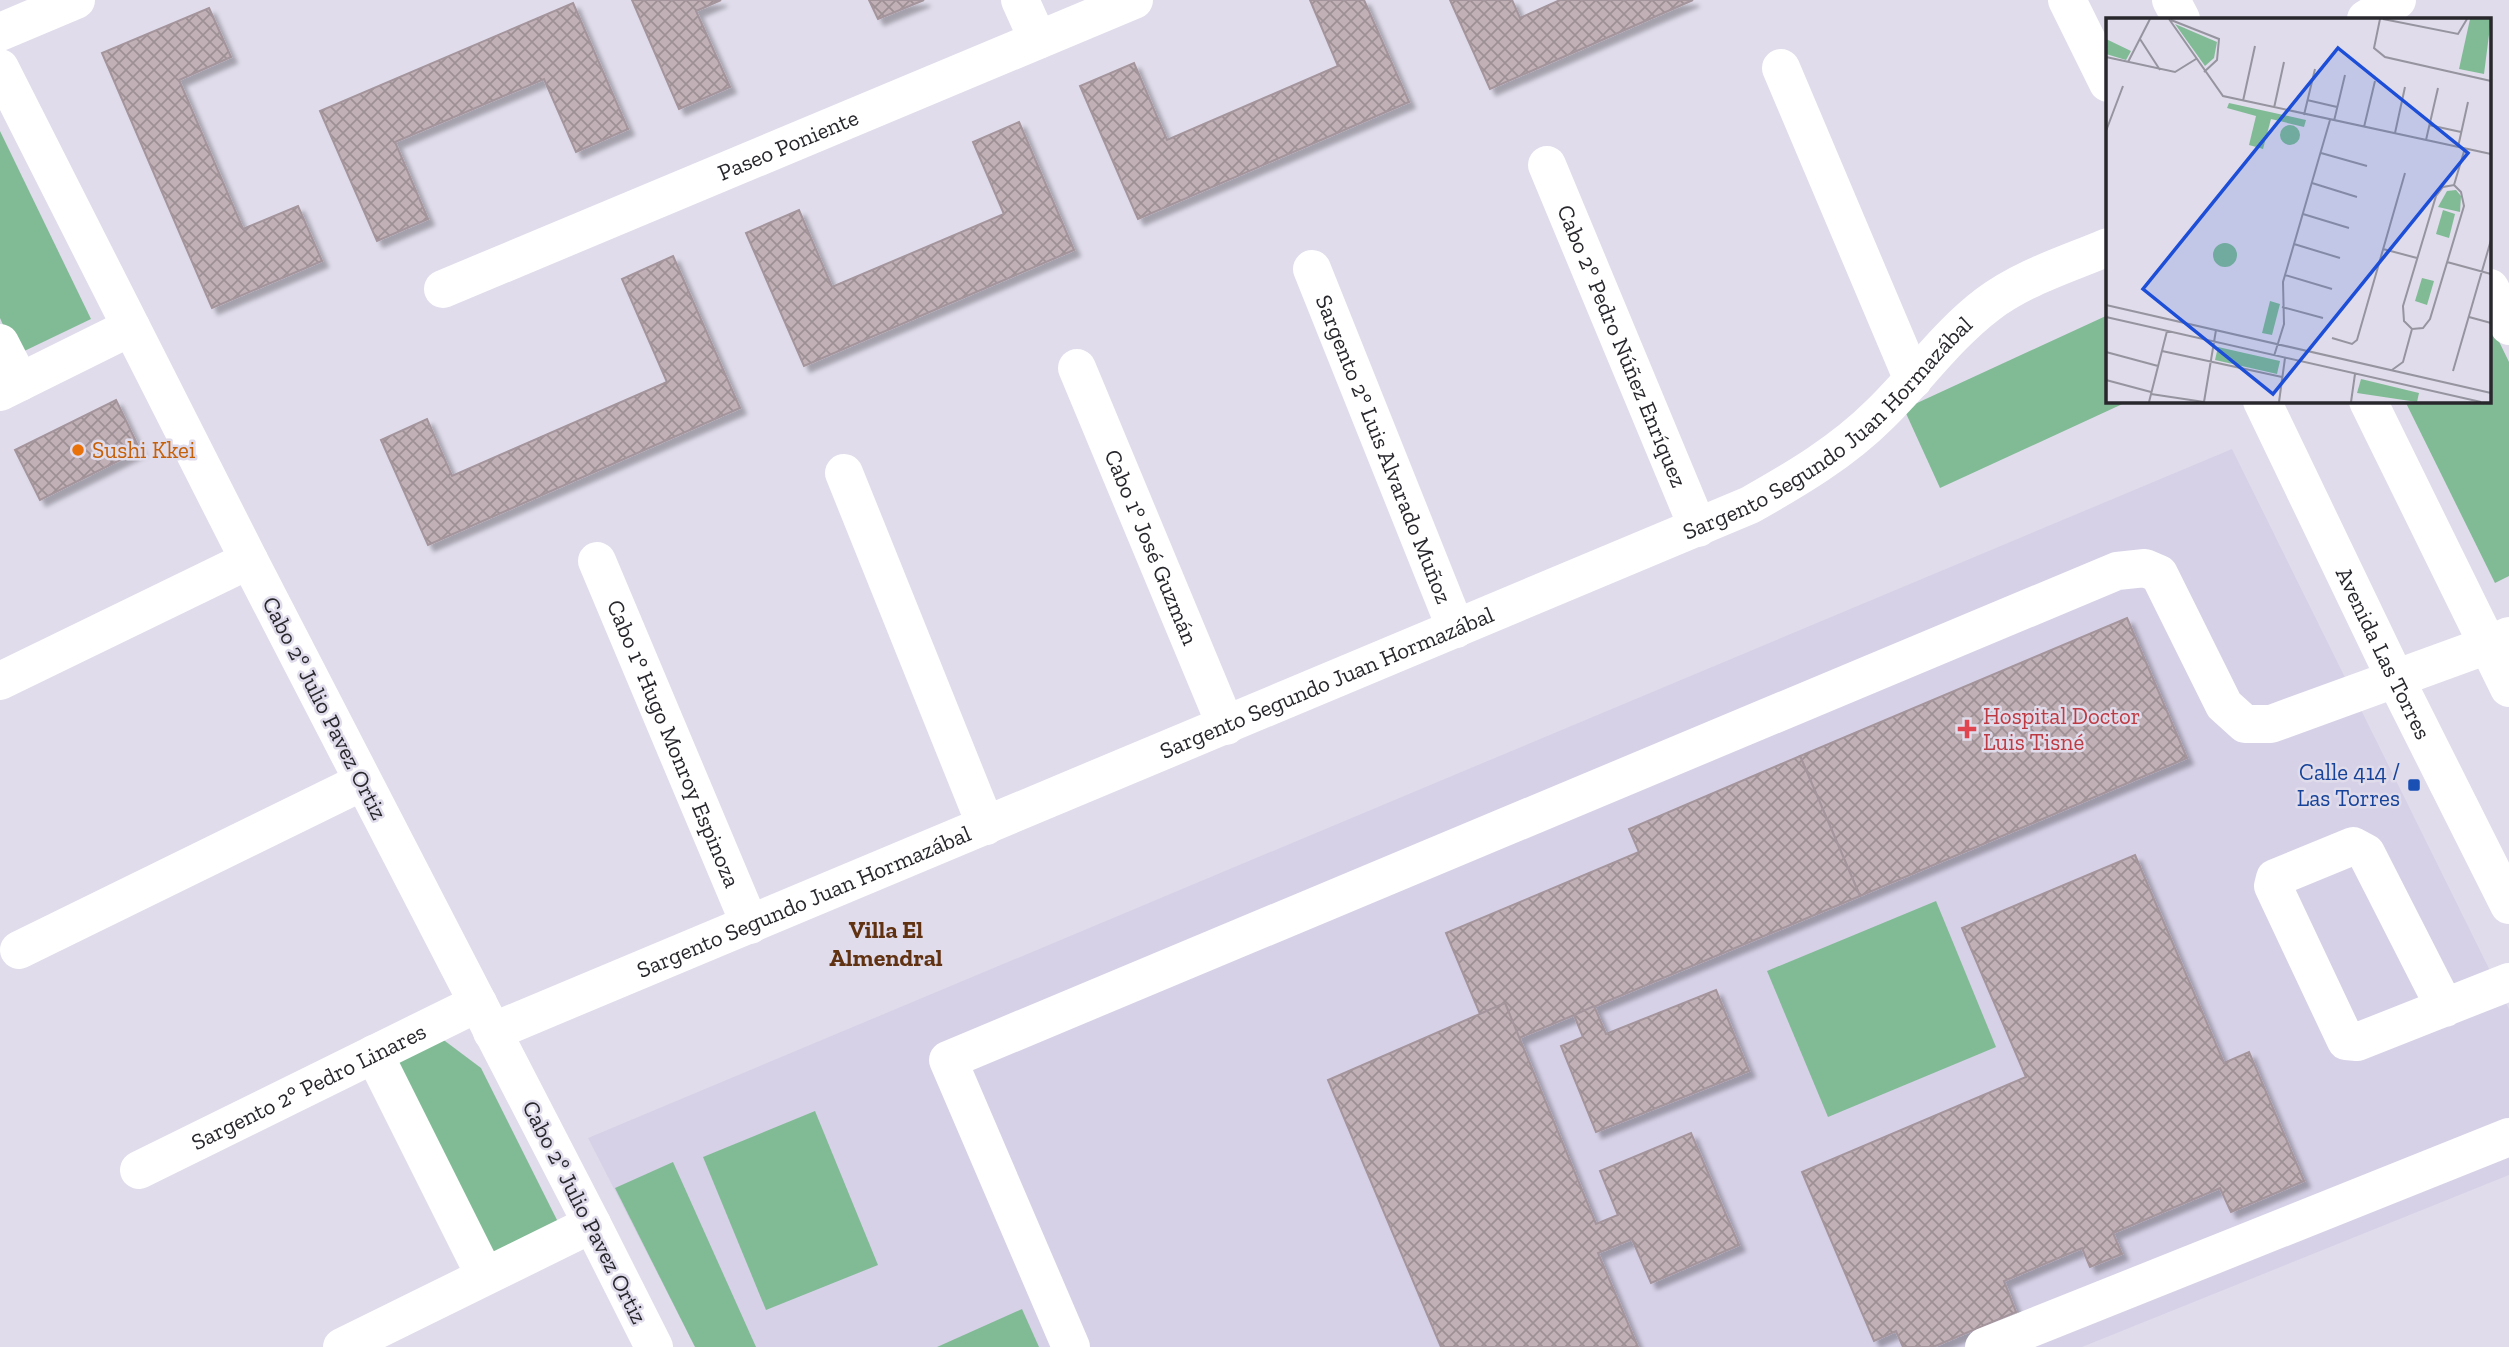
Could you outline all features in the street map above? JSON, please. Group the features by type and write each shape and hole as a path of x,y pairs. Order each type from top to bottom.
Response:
{"street":[{"path":"0,32 76,0"},
{"path":"1020,0 1038,40"},
{"name":"Paseo Poniente","path":"443,289 1134,0"},
{"path":"2067,0 2106,79"},
{"path":"2171,0 2180,18"},
{"path":"2368,18 2397,0"},
{"path":"1780,68 1913,380"},
{"name":"Cabo 2º Julio Pavez Ortiz","path":"4,88 131,327 654,1347"},
{"name":"Cabo 2° Pedro Núñez Enríquez","path":"1547,165 1698,528"},
{"name":"Sargento Segundo Juan Hormazábal","path":"485,1018 750,925 1750,505 1800,477 1840,449 1878,416 1951,338 1990,303 2015,287 2106,248"},
{"name":"Sargento 2° Luis Alvarado Muñoz","path":"1312,269 1456,629"},
{"path":"2492,292 2509,326"},
{"path":"0,343 10,387 131,327"},
{"name":"Cabo 1° José Guzmán","path":"1077,368 1226,726"},
{"name":"Avenida Las Torres","path":"2262,402 2395,678 2509,905"},
{"path":"2369,402 2499,640 2509,688"},
{"path":"844,473 986,826"},
{"path":"0,681 249,560"},
{"name":"Cabo 1° Hugo Monroy Espinoza","path":"597,561 750,925"},
{"path":"1071,1347 948,1060 2117,571 2145,568 2159,574 2224,705 2245,724 2271,724 2499,640"},
{"path":"19,950 362,782"},
{"path":"2445,1008 2366,853 2353,846 2275,878 2273,886 2346,1041 2357,1042 2445,1008 2509,982"},
{"name":"Sargento 2° Pedro Linares","path":"139,1170 374,1054 485,1018"},
{"path":"374,1054 485,1276"},
{"path":"1984,1347 2509,1137"},
{"path":"342,1347 592,1224"}],"shaded area":[{"name":"Hospital Doctor Luis Tisné","path":"2232,449 2509,1009 2509,1175 2082,1347 695,1347 588,1138"}],"green space":[{"path":"0,131 91,319 16,355 0,318"},
{"path":"2106,316 2106,402 2127,402 1940,488 1904,409"},
{"path":"2492,327 2509,362 2509,576 2495,583 2405,402 2492,402"},
{"path":"1936,901 1996,1047 1828,1117 1767,971"},
{"path":"437,1035 481,1068 559,1224 485,1262 384,1062"},
{"path":"815,1111 878,1265 766,1310 703,1157"},
{"path":"673,1162 756,1347 695,1347 615,1188"},
{"path":"1022,1309 1039,1347 937,1347"}],"building":[{"path":"632,0 721,0 696,11 730,87 679,109"},
{"path":"869,0 924,0 878,19"},
{"path":"1310,0 1364,0 1409,102 1138,219 1080,86 1134,63 1167,140 1338,66"},
{"path":"1450,0 1512,0 1520,18 1560,0 1693,0 1490,89"},
{"path":"573,3 628,129 576,152 544,79 395,142 428,219 377,241 320,111"},
{"path":"209,8 231,57 179,80 243,229 298,206 322,261 212,308 102,53"},
{"path":"1019,122 1074,250 804,366 746,233 799,210 832,287 1004,214 973,142"},
{"path":"673,256 740,408 428,545 381,440 427,419 452,476 667,382 622,279"},
{"name":"Sushi Kkei","path":"116,400 140,450 40,500 15,450"},
{"path":"2127,618 2187,758 1860,896 1800,756"},
{"path":"1800,756 1860,896 1519,1038 1505,1003 1480,1014 1446,933 1639,852 1629,829"},
{"path":"2135,855 2224,1063 2249,1052 2304,1181 2231,1212 2220,1188 2113,1233 2122,1254 2090,1267 2082,1248 2004,1281 2016,1312 1933,1347 1903,1347 1896,1331 1874,1341 1802,1172 2026,1077 1962,928"},
{"path":"1716,990 1749,1071 1596,1132 1561,1046 1583,1037 1574,1015 1594,1006 1606,1034"},
{"path":"1505,1003 1596,1224 1618,1215 1600,1171 1691,1133 1739,1245 1651,1283 1632,1239 1598,1253 1638,1347 1441,1347 1328,1080"}],"place":[{"name":"Sushi Kkei","path":"78,450"},
{"name":"Hospital Doctor Luis Tisné","path":"1967,729"},
{"name":"Calle 414 / Las Torres","path":"2414,785"}],"district":[{"name":"Villa El Almendral","path":"886,944"}]}
